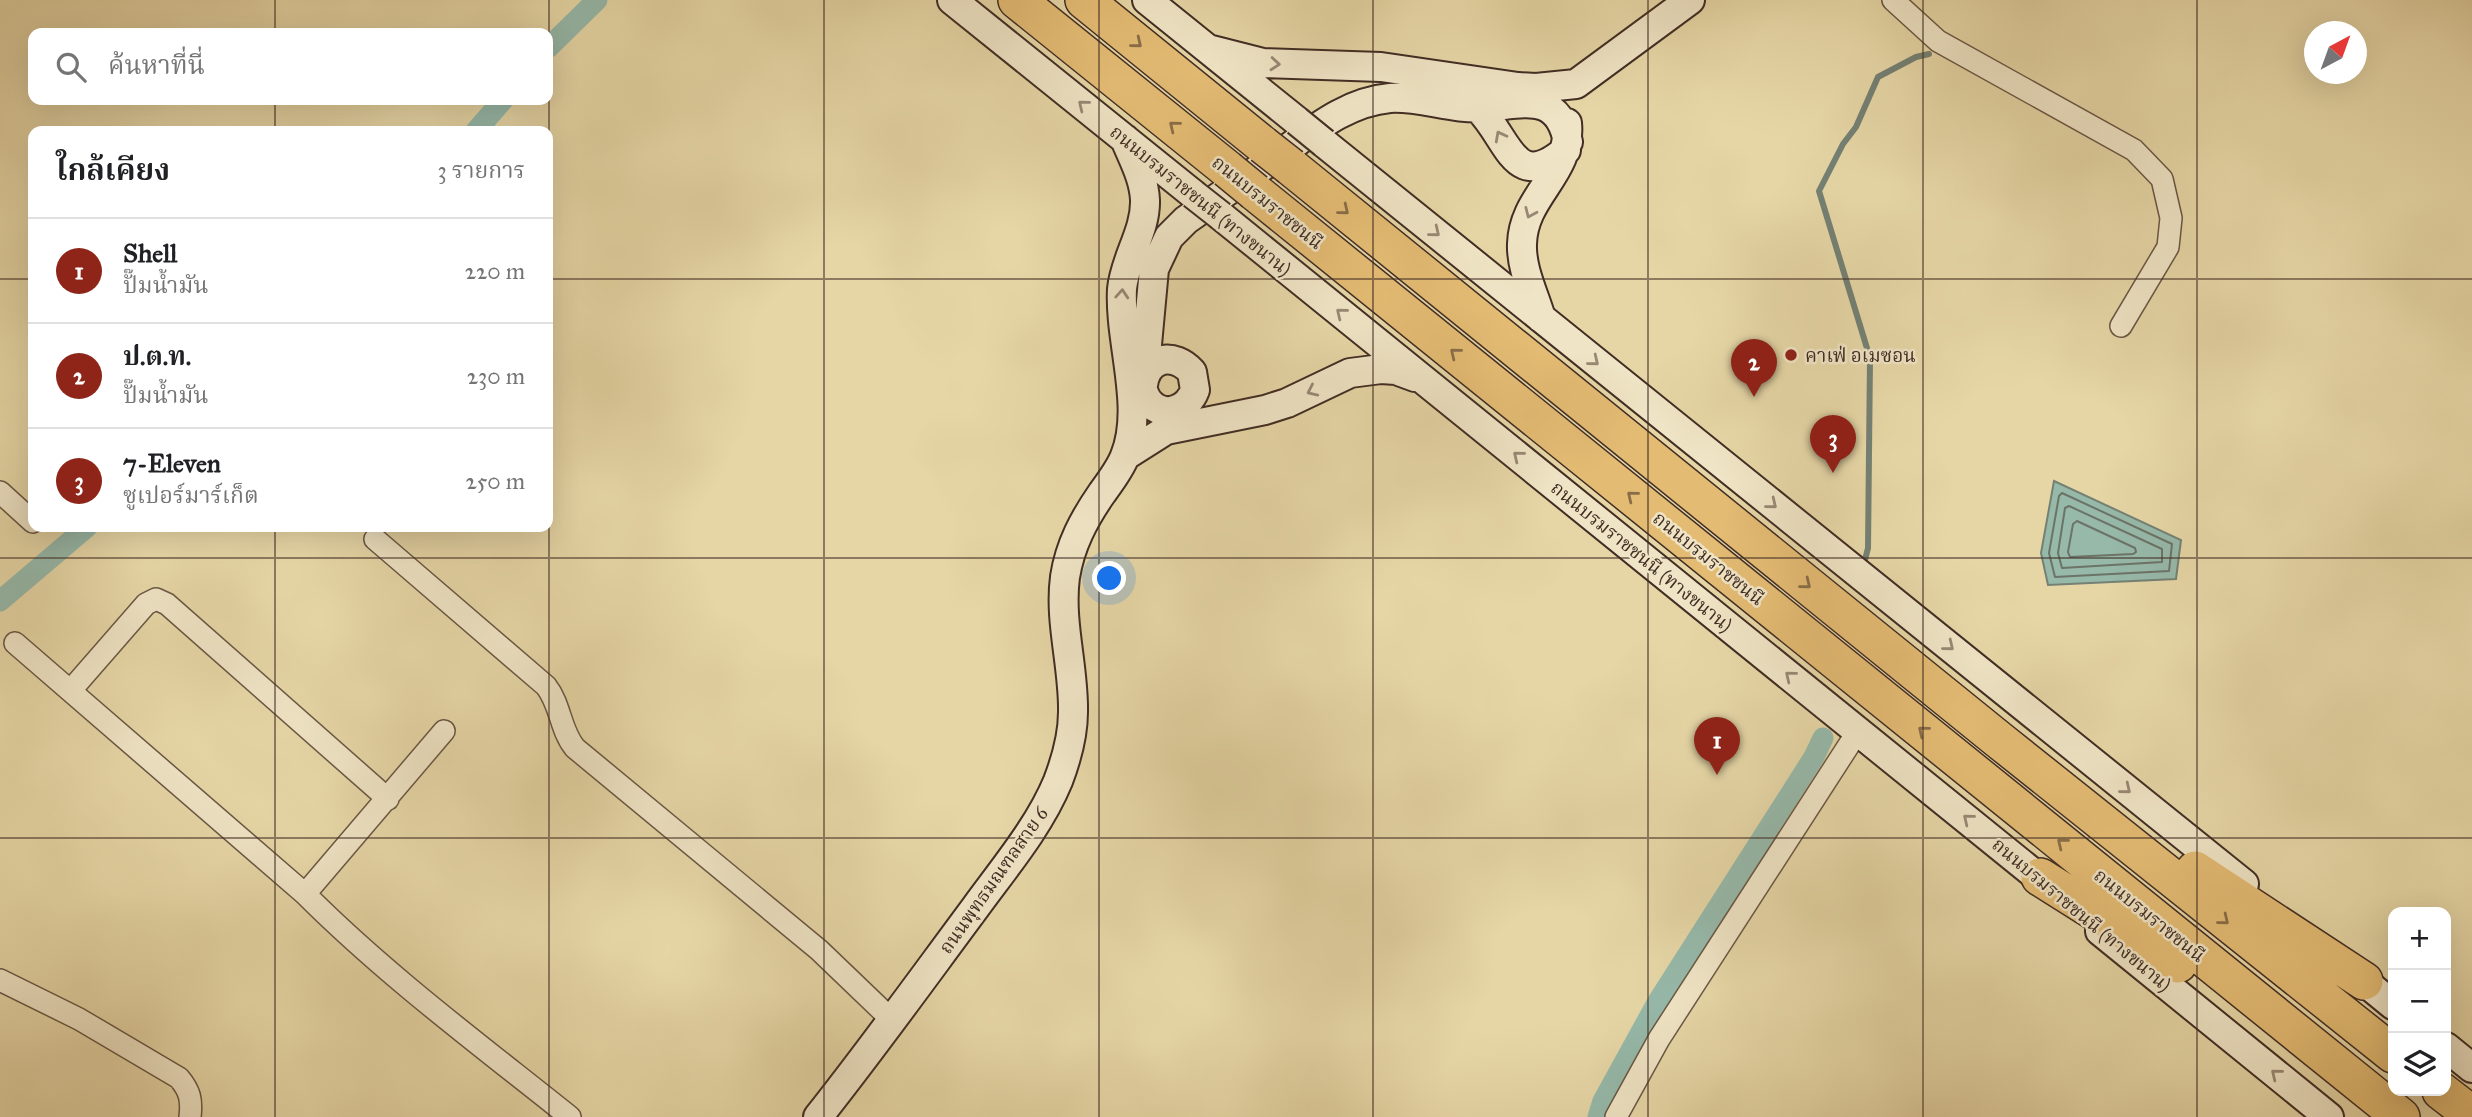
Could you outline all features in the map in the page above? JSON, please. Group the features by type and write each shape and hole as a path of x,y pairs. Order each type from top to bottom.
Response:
{"highway":[{"name":"ถนนบรมราชชนนี","path":"1017,0 2401,1117"},
{"path":"1084,0 1998,740 2388,1050"},
{"path":"1998,740 2364,981"},
{"path":"2040,877 2322,1053"},
{"path":"2447,1096 2472,1115"}],"main road":[{"name":"ถนนบรมราชชนนี (ทางขนาน)","path":"952,0 2040,877 2089,923 2329,1117"},
{"path":"1147,0 2388,1001"},
{"path":"1208,50 1263,63 1381,67 1536,88 1576,83 1690,0"},
{"path":"1541,318 1523,261 1523,232 1534,205 1559,165 1567,138 1569,99 1576,83"},
{"path":"1518,87 1550,99 1562,110 1567,138"},
{"path":"1144,381 1154,270 1169,237 1186,220 1331,119 1374,100 1406,98 1478,107 1540,103 1559,117 1567,138 1555,160 1539,167 1524,164 1508,152 1495,126 1478,107"},
{"name":"ถนนพุทธมณฑลสาย 6","path":"818,1117 893,1021 1030,831 1058,782 1067,755 1074,713 1064,615 1065,578 1072,546 1087,514 1125,456 1133,421 1123,336 1123,286 1126,264 1143,219 1145,203 1143,185 1125,139"},
{"path":"1123,336 1144,381 1148,401 1169,411 1178,410 1211,419"},
{"path":"1133,421 1148,370 1161,360 1178,361 1192,372 1195,390 1192,399 1178,410"},
{"name":"ถนนพุทธมณฑลสาย 6","path":"1125,456 1166,430 1265,410 1298,398 1350,373 1395,370 1423,380"},
{"path":"2451,1051 2472,1069"}],"street":[{"path":"1893,0 1938,41 2134,149 2162,179 2171,218 2168,247 2121,326"},
{"path":"0,492 28,517"},
{"path":"375,539 546,686 558,706 567,738 575,748 819,950 893,1021"},
{"path":"71,690 146,604 156,599 167,604 388,799"},
{"path":"15,643 305,894 343,932 394,976 570,1117"},
{"path":"305,894 444,731"},
{"path":"1616,1117 1659,1039 1858,731"},
{"path":"0,980 79,1019 179,1078 188,1090 192,1104 190,1117"}],"water":[{"path":"2054,481 2181,540 2176,579 2048,585 2041,553"}],"waterway":[{"path":"553,43 597,0"},
{"path":"1865,560 1868,548 1870,358 1819,191 1843,144 1856,127 1878,77 1916,57 1929,54"},
{"path":"480,126 499,105"},
{"path":"0,601 81,532"},
{"path":"1598,1117 1603,1101 1657,1003 1814,757 1823,738"}],"place":[{"name":"คาเฟ่ อเมซอน","path":"1791,355"},
{"name":"ป.ต.ท.","path":"1754,397"},
{"name":"7-Eleven","path":"1833,473"},
{"name":"Shell","path":"1717,775"}]}
